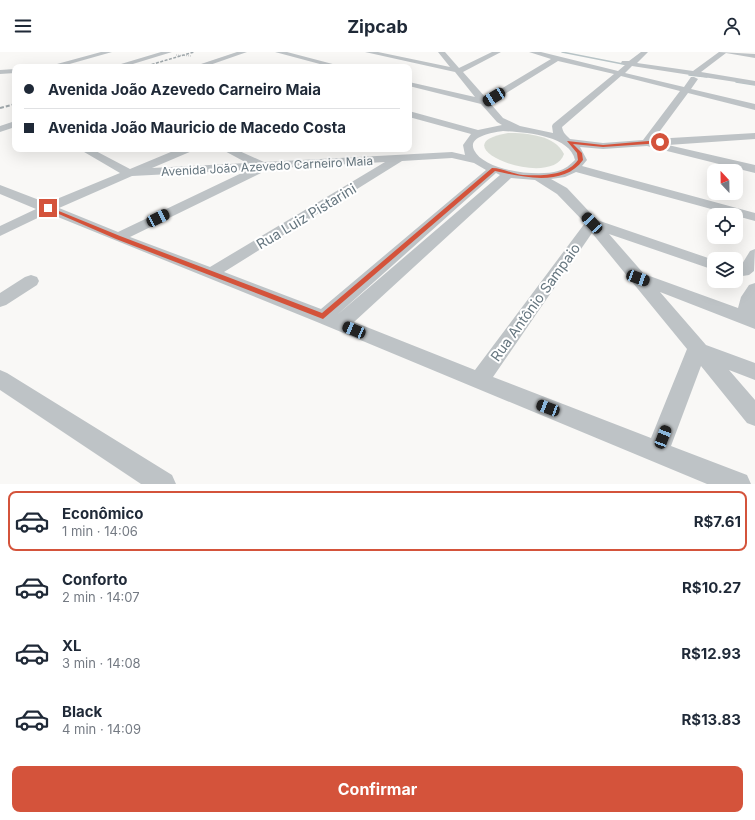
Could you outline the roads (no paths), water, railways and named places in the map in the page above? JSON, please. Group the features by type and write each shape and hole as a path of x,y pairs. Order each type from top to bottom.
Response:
{"street":[{"path":"62,64 109,52"},
{"path":"125,64 169,52"},
{"path":"206,64 244,52"},
{"path":"278,52 328,64"},
{"path":"368,52 459,71 498,52"},
{"path":"441,52 485,102 500,124"},
{"path":"532,52 557,58 624,67 755,98"},
{"path":"624,67 639,52"},
{"path":"523,129 555,123 624,67 645,52"},
{"path":"646,142 691,82 723,52"},
{"path":"728,52 755,56"},
{"path":"132,55 145,58"},
{"path":"398,64 418,56"},
{"path":"198,58 225,64"},
{"path":"412,85 485,102 557,58"},
{"path":"624,67 691,82 755,107"},
{"path":"0,72 12,71"},
{"path":"691,82 755,83"},
{"path":"412,115 476,136"},
{"path":"412,120 476,136"},
{"path":"555,123 557,130 578,160 755,217"},
{"path":"755,136 603,146 566,141 543,132 500,124 476,136 468,143 468,150 475,160 501,172 538,177 560,183 697,349 755,416"},
{"path":"0,129 12,125"},
{"path":"646,142 755,169"},
{"path":"560,183 578,160 603,146"},
{"name":"Avenida João Azevedo Carneiro Maia","path":"129,173 264,167 452,155 468,150"},
{"path":"90,152 129,173"},
{"path":"0,232 48,208 181,152"},
{"path":"232,152 264,167"},
{"path":"381,152 400,158"},
{"name":"Avenida João Azevedo Carneiro Maia","path":"452,155 475,160"},
{"name":"Rua Luiz Pistarini","path":"211,273 400,158"},
{"path":"578,160 755,212"},
{"path":"118,238 264,167"},
{"path":"332,320 471,189 501,172"},
{"path":"332,320 486,194 501,172"},
{"path":"0,189 118,238 332,320 478,381 738,484"},
{"path":"471,189 486,194"},
{"path":"592,223 707,263"},
{"name":"Rua Antônio Sampaio","path":"478,381 592,223"},
{"path":"743,272 747,270 755,254"},
{"path":"638,278 750,320 750,296 755,290"},
{"path":"0,301 31,281"},
{"path":"697,349 755,372"},
{"path":"657,451 697,349"},
{"path":"0,378 163,484"}],"waterway":[{"path":"562,52 628,65"},
{"path":"689,75 707,77"},
{"path":"736,82 755,85"}],"railway":[{"path":"153,64 194,52"},
{"path":"0,108 12,105"}]}
